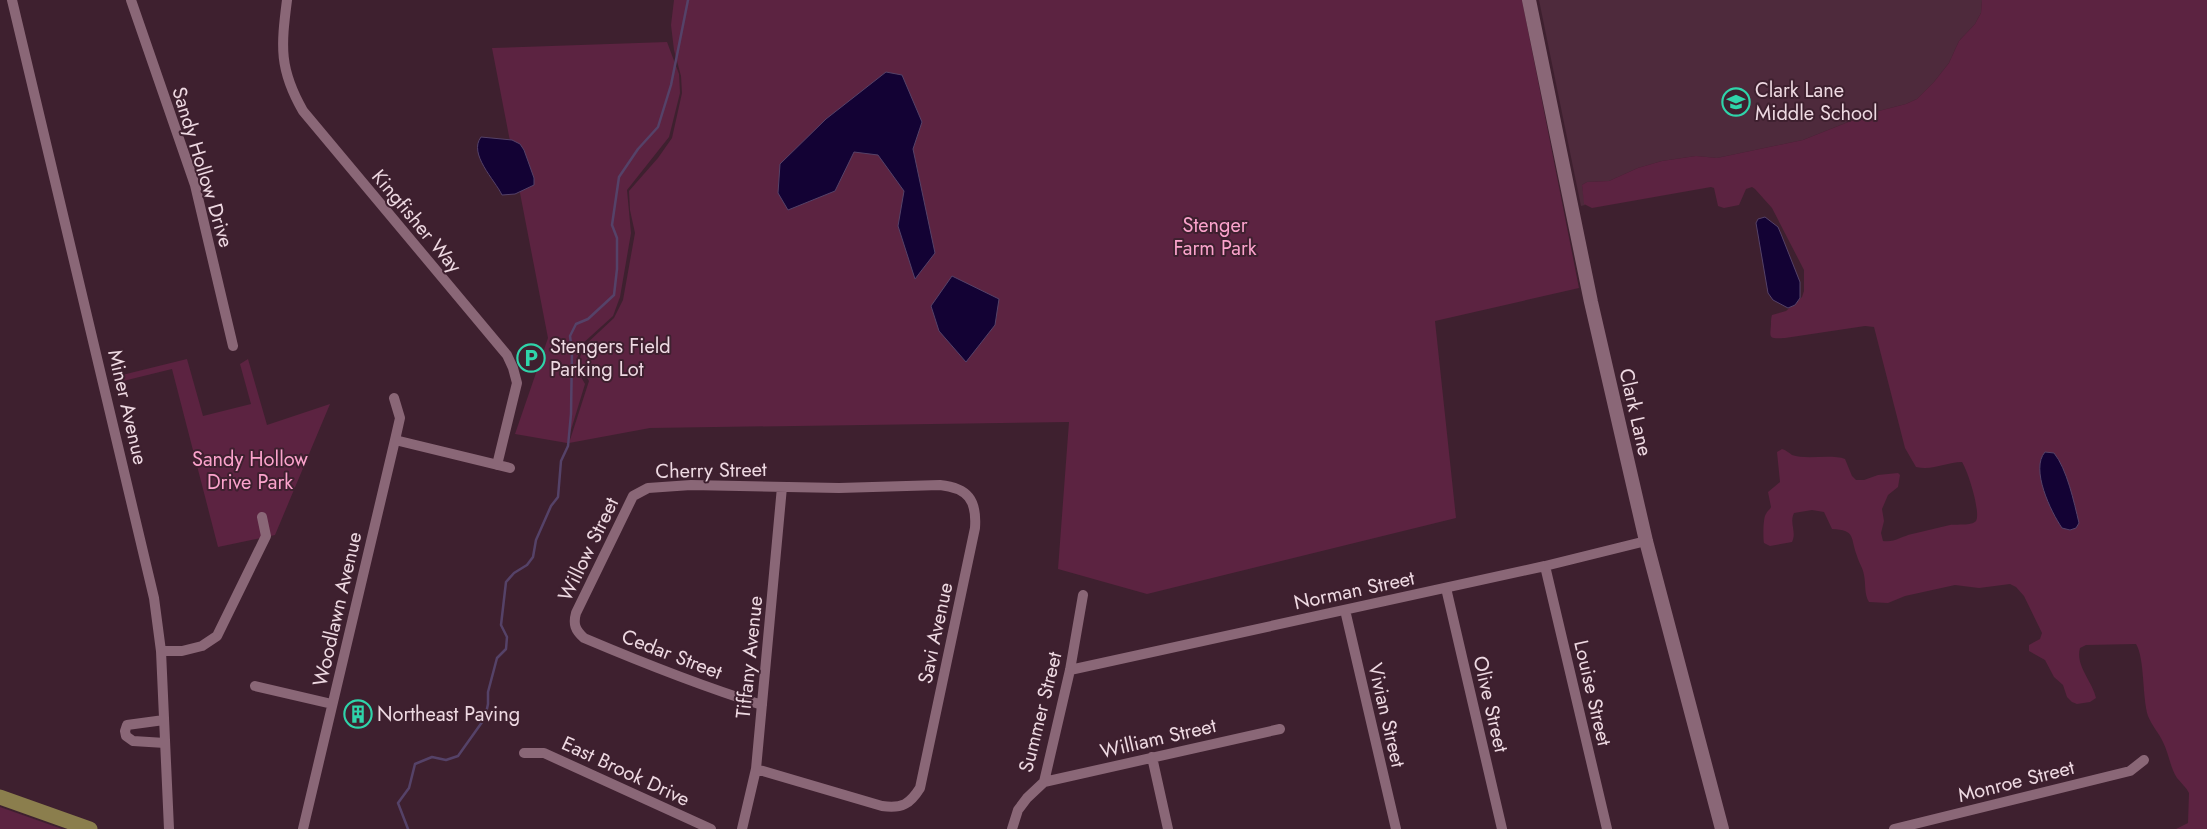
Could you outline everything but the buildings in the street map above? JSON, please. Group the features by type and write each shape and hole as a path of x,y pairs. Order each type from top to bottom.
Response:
{"main road":[{"name":"Clark Lane","path":"1529,0 1591,302 1646,541 1722,829"},
{"path":"0,797 90,829"}],"street":[{"name":"Miner Avenue","path":"12,0 145,555 161,651 169,829"},
{"name":"Sandy Hollow Drive","path":"131,0 195,185 233,346"},
{"name":"Kingfisher Way","path":"287,0 282,39 284,68 291,90 302,111 507,355 513,368 516,383 497,465"},
{"name":"Woodlawn Avenue","path":"303,829 400,418 394,398"},
{"path":"395,440 510,468"},
{"name":"Cherry Street","path":"640,490 656,486 691,485 782,487"},
{"name":"Savi Avenue","path":"756,769 882,806 894,808 906,806 914,798 920,788 975,523 974,506 969,496 954,486 782,487"},
{"name":"Tiffany Avenue","path":"742,829 756,769 782,487"},
{"name":"Willow Street","path":"575,626 576,613 632,496 640,490"},
{"path":"161,651 182,651 195,648 217,636 266,536 262,517"},
{"name":"Norman Street","path":"1070,670 1545,566 1646,541"},
{"name":"Louise Street","path":"1545,566 1607,829"},
{"name":"Olive Street","path":"1446,588 1502,829"},
{"name":"Summer Street","path":"1012,829 1018,810 1027,798 1044,782 1070,670 1083,595"},
{"name":"Vivian Street","path":"1345,610 1396,829"},
{"name":"Cedar Street","path":"575,626 584,638 641,663 702,686 762,705"},
{"path":"255,686 332,704"},
{"path":"164,720 133,722 127,725 125,730 126,736 133,741 165,743"},
{"name":"William Street","path":"1044,782 1280,729"},
{"name":"East Brook Drive","path":"524,753 544,752 711,829"},
{"path":"1152,757 1168,829"},
{"name":"Monroe Street","path":"1894,829 2130,772 2144,760"}],"shaded area":[{"name":"Clark Lane Middle School","path":"1539,0 1982,1 1981,13 1975,24 1959,41 1949,63 1917,99 1906,104 1871,113 1803,140 1717,158 1696,156 1662,161 1638,168 1609,181 1587,182 1582,185 1585,205 1581,206"},
{"path":"886,72 902,75 922,122 913,149 935,253 915,279 898,226 904,191 878,155 854,152 835,191 788,210 778,193 780,164 826,119"},
{"path":"481,137 512,140 520,144 534,178 534,185 515,194 502,195 480,159 478,144"},
{"path":"1765,217 1778,227 1800,282 1800,298 1795,305 1788,308 1773,300 1768,293 1756,223 1758,219"},
{"path":"952,276 999,299 995,325 966,362 939,331 931,306"},
{"path":"2045,452 2054,453 2063,468 2070,486 2079,523 2076,528 2070,530 2062,528 2048,501 2040,469 2041,459"}],"green space":[{"name":"Stenger Farm Park","path":"674,0 1522,0 1579,288 1435,321 1456,518 1147,594 1058,569 1069,422 650,428 569,443 589,381 578,363 584,346 614,318 623,300 635,233 630,210 629,191 658,158 672,138 682,93 681,76 674,50 671,25"},
{"path":"1982,0 2207,0 2207,829 2176,829 2188,823 2189,793 2177,778 2163,742 2148,716 2141,659 2136,644 2086,645 2080,648 2079,655 2082,668 2096,698 2090,702 2077,704 2067,697 2063,685 2054,677 2045,660 2029,651 2029,645 2040,639 2042,633 2024,596 2016,587 2010,584 1979,588 1955,585 1905,596 1888,603 1869,602 1865,579 1851,536 1845,531 1832,529 1824,512 1812,510 1794,513 1792,520 1794,535 1792,542 1770,546 1764,543 1764,519 1771,507 1768,492 1780,482 1777,452 1782,449 1797,456 1845,459 1852,476 1856,480 1898,473 1900,475 1898,487 1888,495 1882,509 1884,521 1881,533 1883,541 1894,540 1950,525 1974,523 1976,521 1977,509 1962,462 1928,468 1916,467 1905,448 1874,327 1865,326 1785,338 1771,337 1772,315 1786,311 1802,297 1804,291 1804,270 1772,208 1755,189 1752,187 1746,189 1739,205 1724,208 1718,206 1714,188 1711,187 1592,208 1584,204 1582,185 1587,182 1609,181 1638,168 1662,161 1696,156 1717,158 1803,140 1871,113 1906,104 1917,99 1949,63 1959,41 1975,24 1981,13"},
{"path":"667,42 679,74 680,93 669,137 627,190 631,233 620,297 613,316 581,345 575,366 585,384 567,443 515,434 548,338 492,48"},
{"name":"Sandy Hollow Drive Park","path":"187,359 203,416 251,404 240,364 248,359 267,425 330,404 275,535 218,547 172,369 115,383 114,377"},
{"path":"0,807 62,829 0,829"}],"waterway":[{"path":"408,829 398,803 409,788 415,764 432,757 446,760 458,756 485,718 488,692 497,658 506,649 507,637 501,625 506,582 514,573 527,565 533,557 536,540 551,506 558,497 561,461 568,446 571,414 572,351 570,336 576,324 588,319 614,295 617,269 617,238 612,225 619,177 638,149 658,127 671,85 688,0"}],"place":[{"name":"Clark Lane Middle School","path":"1736,102"},
{"name":"Stengers Field Parking Lot","path":"531,358"},
{"name":"Northeast Paving","path":"358,714"}]}
